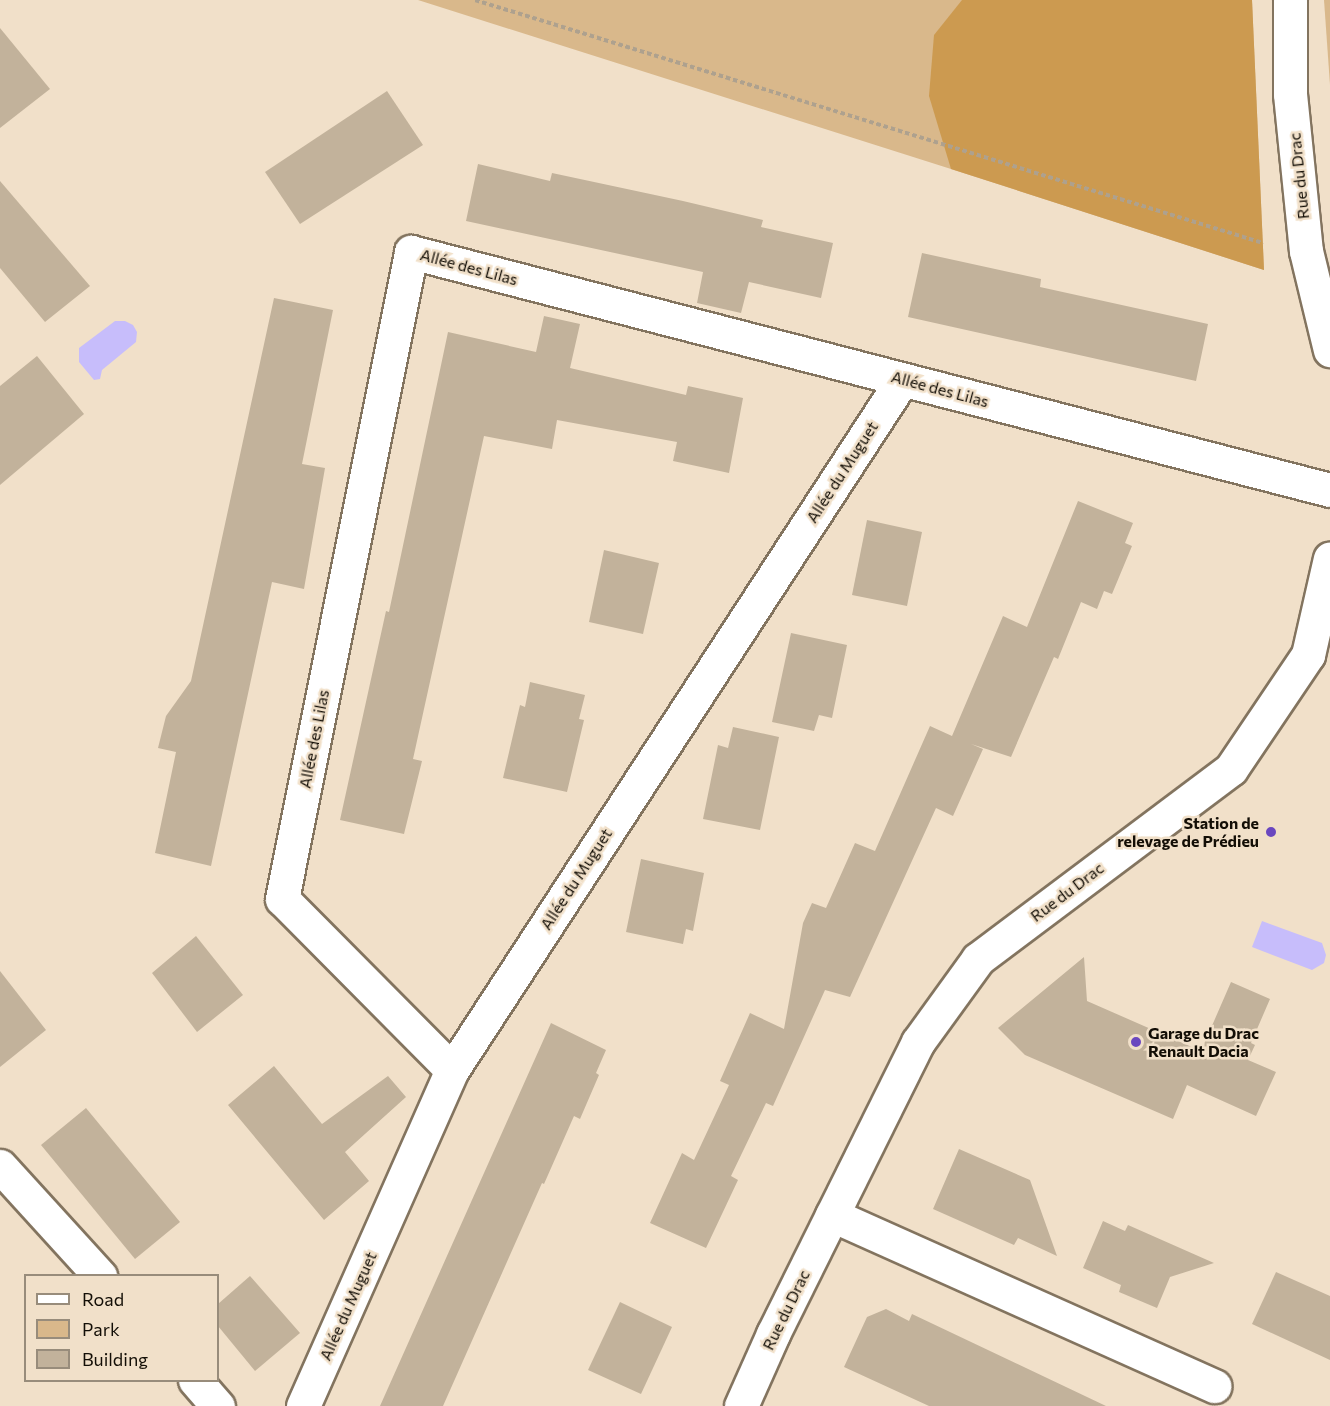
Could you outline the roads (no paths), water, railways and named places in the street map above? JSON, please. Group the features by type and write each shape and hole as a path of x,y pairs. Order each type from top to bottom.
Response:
{"street":[{"name":"Rue du Drac","path":"1290,0 1290,94 1306,251 1330,350"},
{"name":"Allée des Lilas","path":"452,1070 282,899 411,252 1330,490"},
{"name":"Allée du Muguet","path":"303,1406 452,1070 902,380"},
{"name":"Rue du Drac","path":"741,1406 773,1334 918,1042 978,959 1231,769 1308,655 1330,558"},
{"path":"0,1166 99,1274"},
{"path":"832,1215 1215,1386"},
{"path":"197,1382 218,1406"}],"place":[{"name":"Station de relevage de Prédieu","path":"1271,832"},
{"name":"Garage du Drac Renault Dacia","path":"1136,1042"}]}
